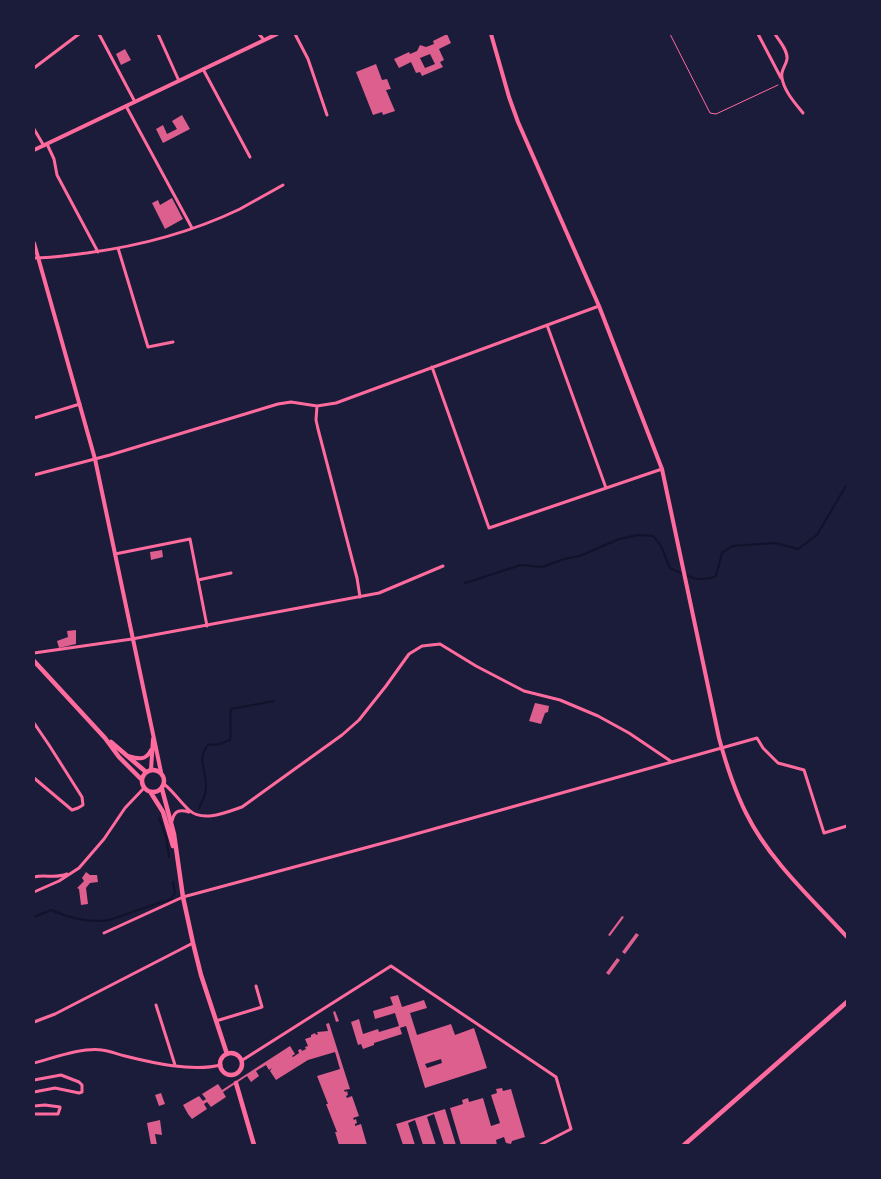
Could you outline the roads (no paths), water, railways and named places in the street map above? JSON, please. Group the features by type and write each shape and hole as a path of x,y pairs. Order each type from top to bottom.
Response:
{"main road":[{"path":"34,661 105,738 119,757 142,780 144,788 151,792 163,812 176,856"},
{"path":"105,738 149,771 161,772 164,778 163,786 172,822 183,897 193,943 227,1054"},
{"path":"142,780 149,771"},
{"path":"151,792 159,791 163,786"},
{"path":"684,1145 847,1002"},
{"path":"227,1054 237,1055 241,1061 241,1068 233,1074 224,1071 221,1065 222,1058 227,1054"},
{"path":"233,1074 254,1145"}],"street":[{"path":"34,68 79,34"},
{"path":"99,34 135,102"},
{"path":"158,34 179,81"},
{"path":"259,34 264,40"},
{"path":"34,150 277,34"},
{"path":"295,34 308,60 327,115"},
{"path":"491,34 518,122 599,306 662,469 682,568 731,780 747,815 763,841 782,866 846,935"},
{"path":"758,34 782,81 803,113"},
{"path":"775,34 786,52 787,59 781,74 782,81"},
{"path":"203,69 250,157"},
{"path":"126,106 192,228"},
{"path":"34,129 54,159 57,175 98,252"},
{"path":"36,258 98,252 148,242 192,228 239,209 283,185"},
{"path":"34,243 36,258 95,459 161,772"},
{"path":"118,248 148,347 172,342"},
{"path":"34,474 95,459 278,404 291,402 317,406 344,400 599,306"},
{"path":"547,325 606,488"},
{"path":"432,367 489,528 662,469"},
{"path":"34,418 80,404"},
{"path":"317,406 316,420 318,429 357,578 360,597"},
{"path":"115,554 190,538 208,626"},
{"path":"34,654 208,626 379,593 443,566"},
{"path":"198,580 231,573"},
{"path":"172,822 173,814 182,810 209,816 242,807 342,735 359,720 409,654 422,646 440,644 476,666 524,691 560,700 598,716 629,733 672,762"},
{"path":"34,723 82,797 83,804 72,810 34,778"},
{"path":"149,771 153,746 152,727"},
{"path":"104,933 183,897 757,738 763,748 778,762 804,770 824,833 847,826"},
{"path":"128,756 138,759 144,758 148,756 153,746"},
{"path":"163,786 193,813"},
{"path":"34,892 73,872 104,839 126,808 144,788"},
{"path":"34,877 39,875 59,877 73,872"},
{"path":"34,1022 55,1014 193,943"},
{"path":"241,1061 391,966 556,1077 571,1129 540,1145"},
{"path":"216,1021 262,1007 256,986"},
{"path":"156,1005 175,1065"},
{"path":"34,1063 81,1052 102,1050 148,1061 175,1065 196,1067 221,1065"},
{"path":"34,1080 52,1076 67,1076 80,1082 82,1088 82,1092 79,1093 55,1088 34,1092"},
{"path":"34,1106 52,1105 60,1107 58,1114 34,1114"}],"waterway":[{"path":"465,583 521,565 542,567 564,559 580,556 619,539 638,535 653,536 661,546 670,568 693,578 710,578 716,576 722,553 732,546 775,543 798,549 817,535 847,484"},
{"path":"199,808 206,791 203,756 208,745 220,744 230,740 231,709 274,701"},
{"path":"159,818 166,837 169,857"},
{"path":"34,917 51,910 79,919 109,920 171,899 175,893 173,882"}]}
